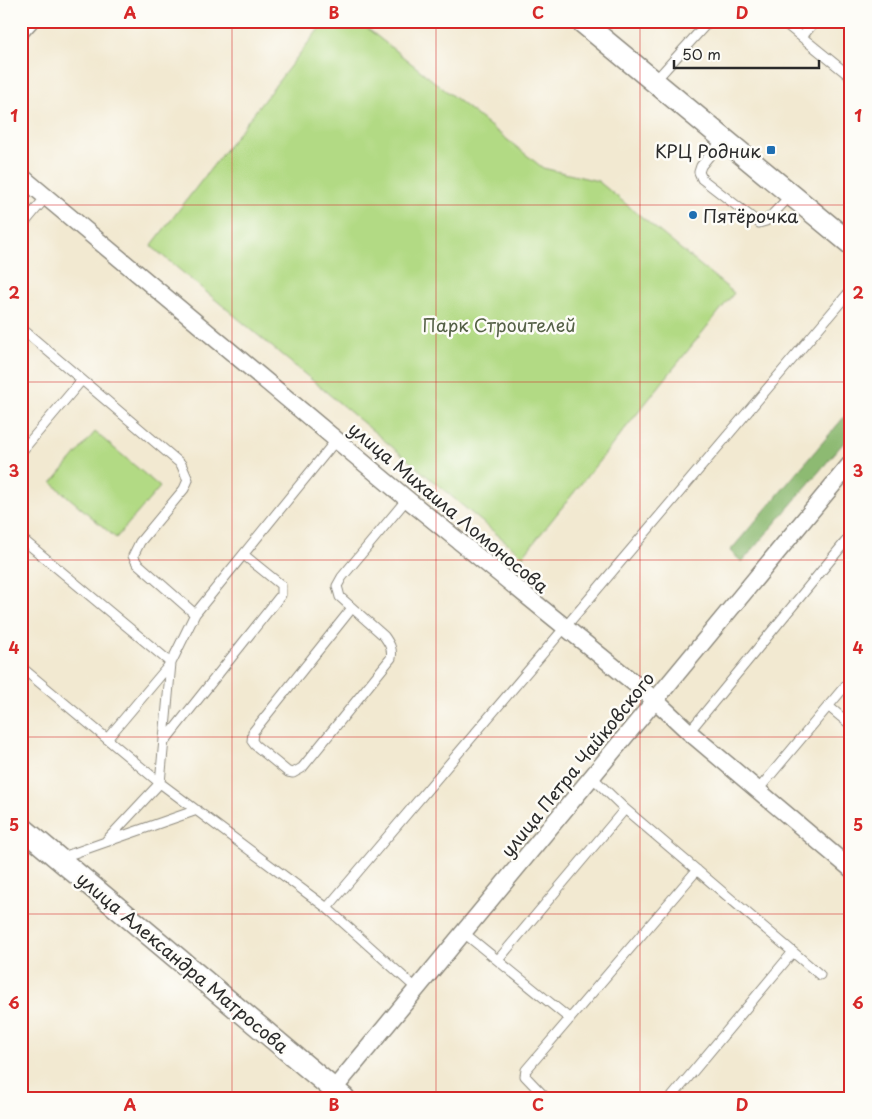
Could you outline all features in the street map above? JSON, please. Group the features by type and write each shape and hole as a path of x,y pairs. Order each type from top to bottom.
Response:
{"street":[{"path":"21,31 30,21"},
{"path":"581,21 851,244"},
{"name":"улица Михаила Ломоносова","path":"21,176 407,499 655,700 688,732 851,868"},
{"name":"улица Петра Чайковского","path":"339,1094 417,989 851,464"},
{"name":"улица Александра Матросова","path":"21,827 339,1094"}],"lane":[{"path":"654,82 709,21"},
{"path":"782,21 851,76"},
{"path":"802,37 815,21"},
{"path":"723,139 701,166 699,172 702,179 759,223 766,221 791,194"},
{"path":"21,227 46,197"},
{"path":"328,908 851,290"},
{"path":"21,328 180,464 185,471 188,480 184,489 140,542 133,556 138,563 194,614"},
{"path":"21,452 81,381"},
{"path":"107,739 171,663 194,614 337,439"},
{"path":"352,608 253,732 252,741 255,745 288,772 293,773 302,768 391,658 392,653 388,642 352,608 340,597 337,586 342,577 407,499"},
{"path":"688,732 851,535"},
{"path":"21,538 171,663"},
{"path":"163,743 281,596 281,585 244,555"},
{"path":"105,842 160,783 171,663"},
{"path":"21,667 160,783 328,908 417,989"},
{"path":"758,790 851,678"},
{"path":"828,706 851,725"},
{"path":"592,777 625,809 820,975"},
{"path":"498,960 625,809"},
{"path":"59,858 197,810"},
{"path":"546,1098 527,1081 524,1076 526,1070 697,870"},
{"path":"464,933 570,1019"},
{"path":"671,1098 793,952"}],"green space":[{"name":"Парк Строителей","path":"325,21 358,21 543,168 598,181 734,293 523,556 151,246"},
{"path":"851,409 851,434 742,562 730,551"},
{"path":"95,432 160,487 116,538 52,483"}],"place":[{"name":"КРЦ Родник","path":"771,150"},
{"name":"Пятёрочка","path":"693,215"}]}
